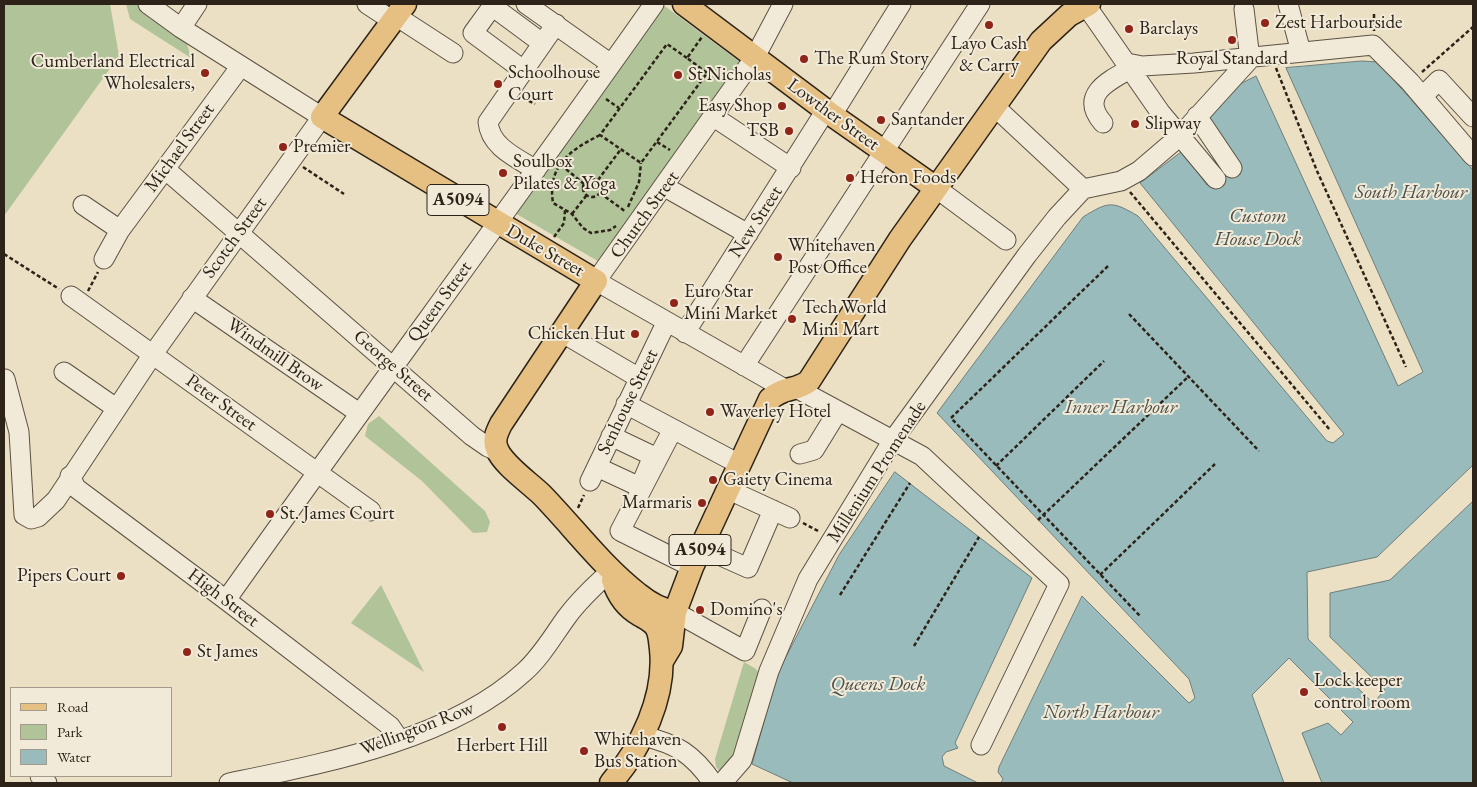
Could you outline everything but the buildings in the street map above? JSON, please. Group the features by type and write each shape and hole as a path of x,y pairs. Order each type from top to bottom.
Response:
{"main road":[{"name":"Lowther Street","path":"684,4 882,151 936,188"},
{"path":"936,188 1050,30 1087,4"},
{"name":"Scotch Street","path":"322,117 398,14"},
{"name":"Duke Street","path":"322,117 496,223 596,281"},
{"name":"A5094","path":"662,661 671,646 675,612 696,557 770,399 777,392 797,386 936,188"},
{"name":"Church Street","path":"497,451 495,441 501,424 596,281"},
{"name":"George Street","path":"497,451 542,495 610,572 649,602 665,611 675,612"},
{"name":"George Street","path":"610,572 616,591 627,606 656,626"},
{"path":"656,626 675,612"},
{"name":"A5094","path":"611,783 643,736 654,706 662,661 656,626"}],"street":[{"name":"Duke Street","path":"148,4 181,28 322,117"},
{"path":"181,28 197,4"},
{"path":"367,4 398,14 453,53"},
{"path":"526,4 611,64"},
{"name":"Queen Street","path":"226,600 359,412 536,170 654,4"},
{"name":"Church Street","path":"596,281 755,58 783,4"},
{"name":"New Street","path":"685,333 791,168 901,4"},
{"path":"744,366 882,151 980,4"},
{"path":"1087,4 1180,136 1216,179"},
{"path":"1288,4 1301,52"},
{"path":"524,70 473,33 493,5 542,43"},
{"path":"994,106 1083,189 1121,181 1139,171 1180,136 1250,58 1244,9"},
{"path":"536,170 495,142 489,133 488,122 493,112 556,24"},
{"path":"1103,123 1097,115 1094,106 1096,95 1102,85 1129,66 1250,58 1373,45 1423,96 1473,156"},
{"name":"Michael Street","path":"104,259 120,230 241,66"},
{"path":"1423,96 1439,80 1473,117"},
{"path":"1197,116 1232,168"},
{"name":"Scotch Street","path":"5,379 19,432 24,515 31,519 38,517 56,500 70,476 153,354 322,117"},
{"path":"714,117 791,168"},
{"name":"George Street","path":"165,169 394,366 472,436 497,451"},
{"path":"665,186 748,234"},
{"path":"936,188 1006,240"},
{"name":"Millenium Promenade","path":"722,783 742,760 766,680 808,579 893,440 1027,255 1057,217 1083,189"},
{"path":"83,205 120,230"},
{"name":"Duke Street","path":"596,281 666,323 744,366 797,386 838,411 922,456 1058,584 981,745"},
{"name":"Windmill Brow","path":"192,298 359,412"},
{"name":"Peter Street","path":"75,306 153,354 371,512"},
{"name":"Senhouse Street","path":"593,474 666,323"},
{"path":"561,332 639,378"},
{"path":"64,372 116,408"},
{"path":"626,404 739,464"},
{"path":"800,454 814,450 838,411"},
{"path":"673,429 620,531 696,557 748,568 781,514 727,490"},
{"path":"593,474 640,487 653,456 611,436"},
{"name":"High Street","path":"70,476 76,488 390,726 399,740"},
{"name":"Wellington Row","path":"230,783 321,765 399,740 464,714 486,702 526,671 578,602 610,572"},
{"path":"675,612 745,651 762,609"},
{"path":"643,736 668,742 681,748 703,768 713,783"}],"path":[{"path":"687,58 711,24"},
{"path":"1427,68 1473,27"},
{"path":"618,223 610,230 591,233 583,228 572,214 553,203 550,187 554,175 571,152 600,135 667,44 707,73 641,163 639,182 622,218"},
{"path":"1271,56 1317,172 1406,368"},
{"path":"600,135 641,163"},
{"path":"597,180 621,149"},
{"path":"292,159 344,194"},
{"path":"561,166 584,184"},
{"path":"597,180 588,180 584,184 583,190 592,197 600,193"},
{"path":"597,180 601,188 600,193"},
{"path":"1121,181 1330,430"},
{"path":"600,193 626,212"},
{"path":"572,214 587,195"},
{"path":"545,251 564,223 565,210"},
{"path":"4,254 75,306 104,259"},
{"path":"1108,266 951,418 1140,616"},
{"path":"1129,314 1259,451"},
{"path":"996,466 1104,361"},
{"path":"1038,520 1189,376"},
{"path":"1100,574 1216,464"},
{"path":"575,514 593,474"},
{"path":"840,595 910,484"},
{"path":"914,646 979,537"}],"green space":[{"path":"4,4 110,4 119,56 4,216"},
{"path":"126,4 159,4 180,19 191,58 130,19"},
{"path":"662,4 744,65 603,264 513,212"},
{"path":"379,416 485,511 490,522 487,532 473,533 422,481 365,436 368,424"},
{"path":"381,585 424,672 351,623"},
{"path":"744,662 758,672 731,761 721,772 716,767 715,759"}],"water":[{"path":"1362,61 1378,62 1473,170 1473,465 1377,557 1307,572 1308,639 1373,703 1385,690 1330,637 1330,593 1390,580 1473,501 1473,783 1322,783 1302,733 1328,723 1341,735 1353,722 1289,658 1252,695 1284,783 1001,783 1003,779 998,772 999,767 1082,596 1189,703 1195,698 1189,679 937,413 1083,217 1099,208 1110,205 1122,208 1138,216 1327,441 1333,443 1344,434 1140,183 1181,152 1207,185 1239,163 1204,115 1240,84 1256,76 1398,386 1423,372 1286,68"},
{"name":"Queens Dock","path":"895,472 1032,578 955,743 958,748 946,752 942,757 944,766 978,783 793,783 752,764 778,672 839,555"}],"place":[{"name":"Zest Harbourside","path":"1265,23"},
{"name":"Layo Cash & Carry","path":"989,25"},
{"name":"Barclays","path":"1129,29"},
{"name":"Royal Standard","path":"1232,40"},
{"name":"The Rum Story","path":"804,59"},
{"name":"Cumberland Electrical Wholesalers,","path":"205,73"},
{"name":"St Nicholas","path":"678,75"},
{"name":"Schoolhouse Court","path":"498,84"},
{"name":"Easy Shop","path":"782,106"},
{"name":"Santander","path":"881,120"},
{"name":"Slipway","path":"1135,124"},
{"name":"TSB","path":"789,131"},
{"name":"Premier","path":"283,147"},
{"name":"Soulbox Pilates & Yoga","path":"503,173"},
{"name":"Heron Foods","path":"850,178"},
{"name":"Whitehaven Post Office","path":"778,257"},
{"name":"Euro Star Mini Market","path":"674,303"},
{"name":"Tech World Mini Mart","path":"792,319"},
{"name":"Chicken Hut","path":"635,334"},
{"name":"Waverley Hotel","path":"710,412"},
{"name":"Gaiety Cinema","path":"713,480"},
{"name":"Marmaris","path":"702,503"},
{"name":"St. James Court","path":"270,514"},
{"name":"Pipers Court","path":"121,576"},
{"name":"Domino's","path":"700,610"},
{"name":"St James","path":"187,652"},
{"name":"Lock keeper control room","path":"1304,692"},
{"name":"Herbert Hill","path":"502,727"},
{"name":"Whitehaven Bus Station","path":"584,751"}],"water label":[{"name":"South Harbour","path":"1411,193"},
{"name":"Custom House Dock","path":"1258,228"},
{"name":"Inner Harbour","path":"1121,408"},
{"name":"North Harbour","path":"1101,713"}]}
